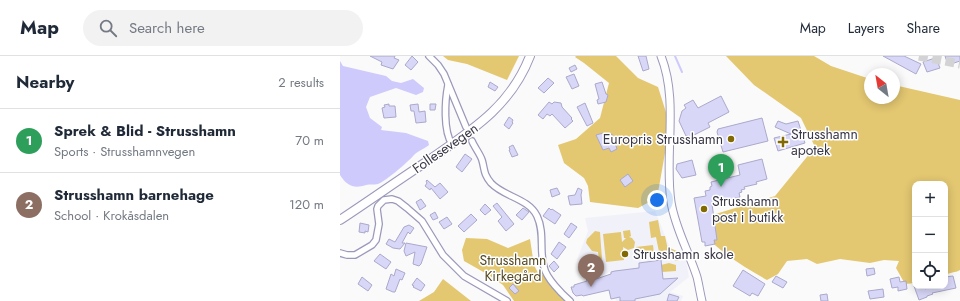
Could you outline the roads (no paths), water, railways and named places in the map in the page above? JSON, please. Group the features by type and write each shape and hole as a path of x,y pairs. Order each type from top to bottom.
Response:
{"main road":[{"name":"Follesevegen","path":"340,220 452,144 483,121 503,102 518,80 530,56"}],"street":[{"path":"429,56 444,74 466,127"},
{"path":"661,56 665,66 670,92 669,178 672,205 683,244 697,278 702,301"},
{"path":"448,85 446,104 448,139 452,144"},
{"path":"472,141 482,161 483,170 491,183 508,196 530,206 534,211 542,232 542,256 545,270 570,301"},
{"path":"340,253 355,255 372,246 376,240 379,224 377,210 378,206 384,200 392,199 407,208 422,221 443,255 464,276 507,301"}],"waterway":[{"path":"675,56 682,72"}],"tunnel":[{"path":"919,56 960,64"}],"place":[{"name":"Europris Strusshamn","path":"731,139"},
{"name":"Strusshamn apotek","path":"783,142"},
{"name":"Sprek & Blid - Strusshamn","path":"721,187"},
{"name":"Strusshamn post i butikk","path":"704,209"},
{"name":"Strusshamn skole","path":"625,254"},
{"name":"Strusshamn barnehage","path":"591,287"}],"park label":[{"name":"Strusshamn Kirkegård","path":"513,268"}]}
